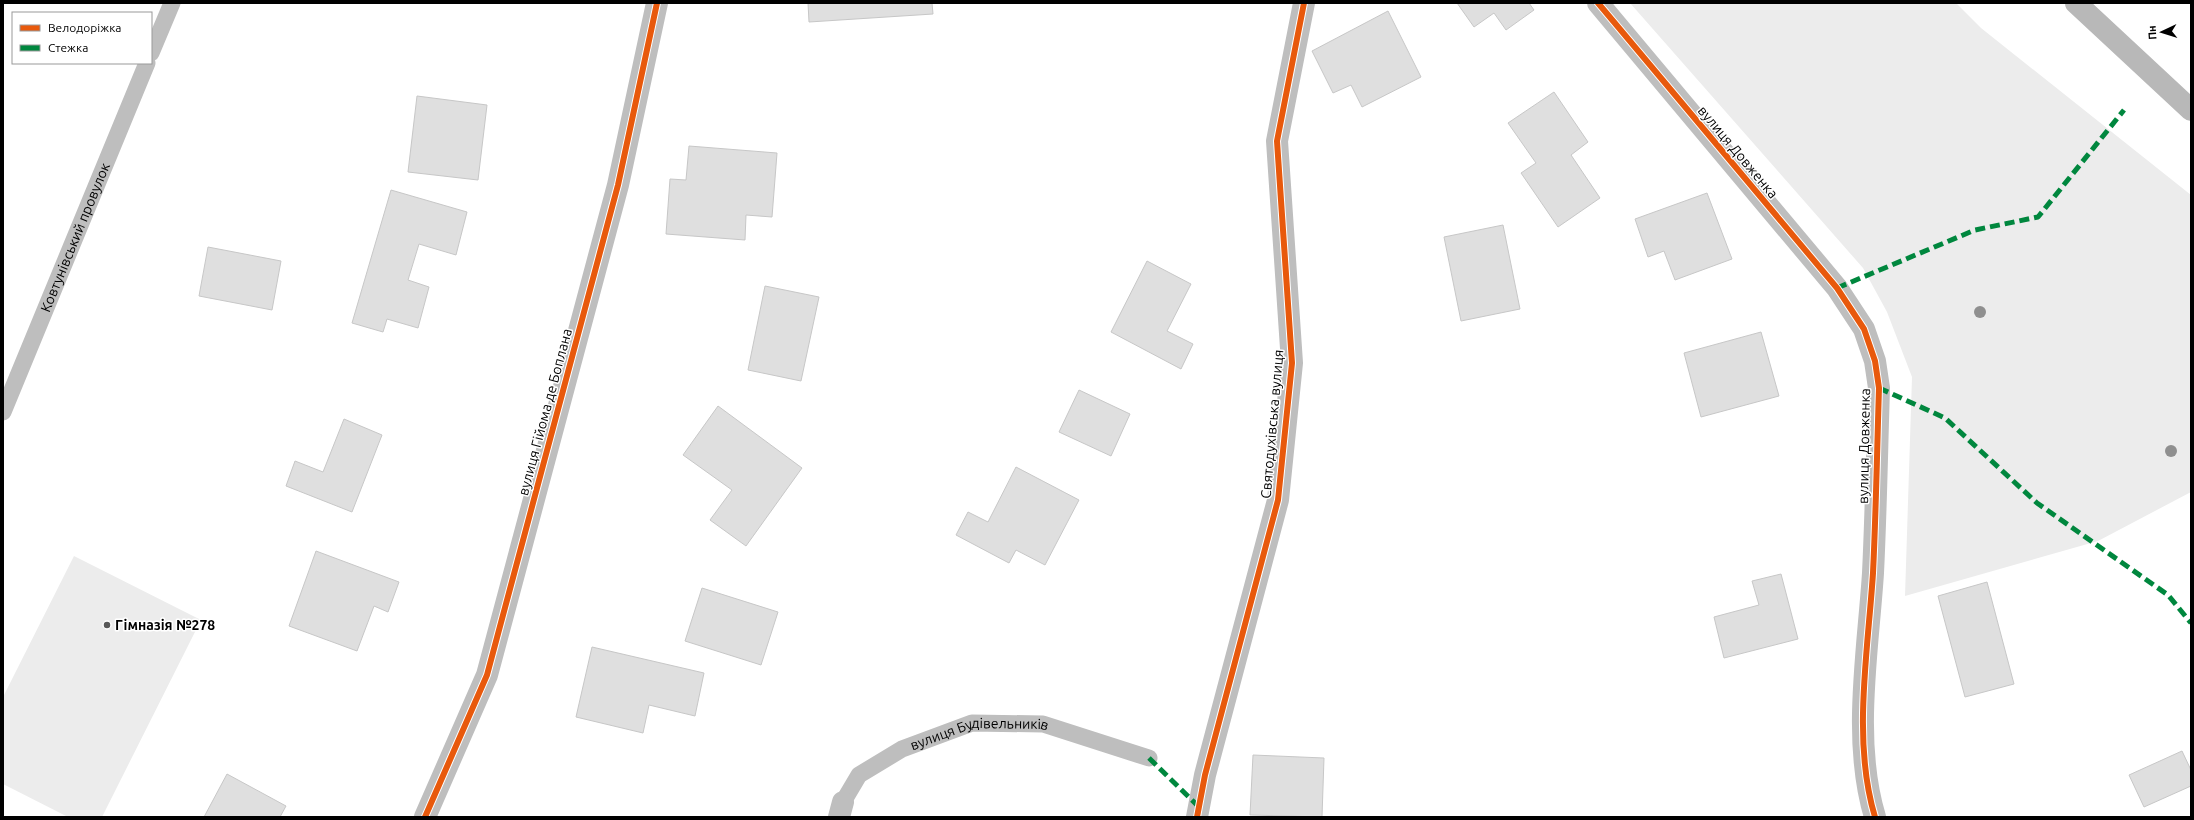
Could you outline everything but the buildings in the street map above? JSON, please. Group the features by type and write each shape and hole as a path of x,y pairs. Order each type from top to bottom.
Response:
{"main road":[{"path":"2076,3 2191,110"}],"street":[{"name":"вулиця Гійома де Боплана","path":"425,817 487,675 618,185 657,3"},
{"name":"Святодухівська вулиця","path":"1196,817 1205,775 1278,500 1292,362 1277,141 1304,3"},
{"name":"вулиця Довженка","path":"1598,3 1837,288 1864,329 1875,361 1879,388 1873,572 1864,701 1864,762 1870,800 1875,817"}],"lane":[{"path":"152,51 172,3"},
{"name":"Ковтунівський провулок","path":"3,412 147,64"},
{"name":"вулиця Будівельників","path":"841,810 859,775 902,749 972,723 1043,724 1149,758"}],"shaded area":[{"path":"1630,3 1956,3 1981,28 2191,195 2191,492 2098,541 1905,596 1912,377 1887,312 1863,268"},
{"path":"74,556 201,620 102,817 68,817 3,784 3,697"}],"marked path":[{"path":"1837,288 1975,230 2038,217 2124,110"},
{"path":"1879,388 1945,418 2037,503 2168,595 2191,623"},
{"path":"1149,758 1199,807"}],"cycle path":[{"path":"425,817 487,675 618,185 657,3"},
{"path":"1197,817 1205,775 1278,500 1292,363 1277,141 1304,3"},
{"path":"1598,3 1837,288 1864,329 1875,361 1879,388 1876,504 1873,573 1865,664 1863,727 1864,758 1868,788 1875,817"}],"place":[{"name":"Гімназія №278","path":"107,625"}]}
